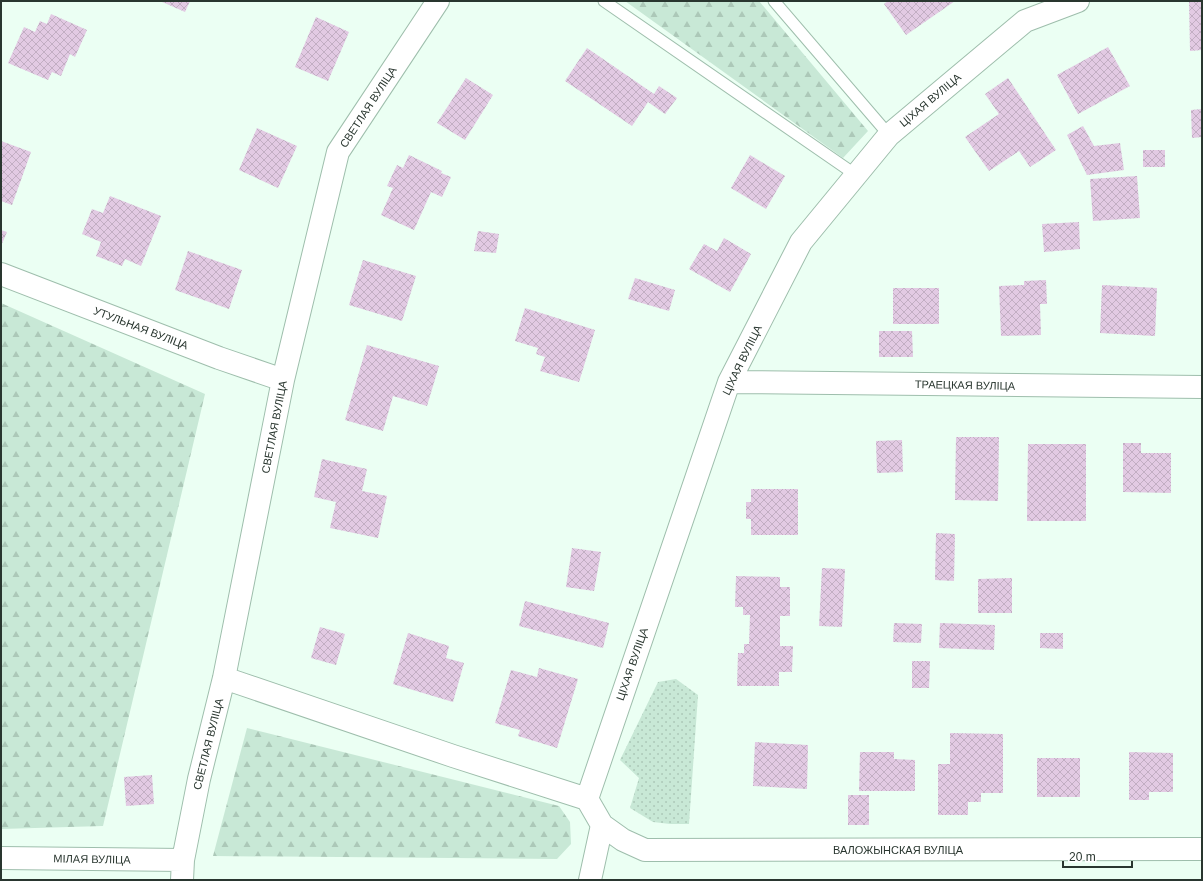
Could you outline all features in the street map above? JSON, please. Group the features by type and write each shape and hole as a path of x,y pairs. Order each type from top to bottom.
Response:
{"street":[{"name":"СВЕТЛАЯ ВУЛІЦА","path":"183,870 199,779 224,678 283,380 338,152 438,1"},
{"name":"ЦІХАЯ ВУЛІЦА","path":"586,799 729,382 801,242 889,135 1026,21 1078,1"},
{"name":"УТУЛЬНАЯ ВУЛІЦА","path":"1,274 219,358 283,380"},
{"name":"ТРАЕЦКАЯ ВУЛІЦА","path":"729,382 1202,387"},
{"path":"224,678 453,756 586,799 602,825 590,880"},
{"name":"ВАЛОЖЫНСКАЯ ВУЛІЦА","path":"602,825 623,840 645,850 1202,850"},
{"name":"МІЛАЯ ВУЛІЦА","path":"1,858 183,870"}],"lane":[{"path":"604,1 856,175"},
{"path":"774,1 889,135"}],"green space":[{"path":"625,1 759,1 868,131 843,158"},
{"path":"1,303 205,394 103,826 1,829"},
{"path":"676,679 698,695 689,824 653,822 630,808 639,778 620,760 658,682"},
{"path":"247,728 559,806 570,822 571,844 557,859 213,856"}],"building":[{"path":"160,1 190,1 185,12"},
{"path":"888,1 955,1 906,35 884,4"},
{"path":"1189,1 1202,1 1202,50 1190,51"},
{"path":"51,14 87,30 75,57 70,54 61,76 52,72 48,80 8,63 24,27 35,32 40,21 47,24"},
{"path":"316,17 349,32 328,81 295,67"},
{"path":"1108,47 1130,86 1078,114 1057,75"},
{"path":"587,48 654,94 659,86 677,98 665,114 648,102 632,126 565,81"},
{"path":"466,78 493,95 465,140 437,123"},
{"path":"1008,78 1056,150 1030,167 1019,151 989,171 965,137 999,114 985,94"},
{"path":"1202,109 1202,137 1192,138 1191,110"},
{"path":"1083,126 1094,146 1120,143 1124,170 1087,175 1067,135"},
{"path":"257,128 297,146 278,188 239,170"},
{"path":"1,141 31,152 12,205 1,201"},
{"path":"1143,150 1165,150 1165,167 1143,167"},
{"path":"409,155 451,177 442,197 431,192 414,230 381,215 393,188 387,186 397,165 403,168"},
{"path":"750,155 785,176 766,209 731,188"},
{"path":"1137,176 1140,218 1093,221 1090,179"},
{"path":"110,196 161,216 141,266 125,259 122,266 96,256 101,242 82,234 92,209 103,213"},
{"path":"1079,222 1080,249 1044,252 1042,224"},
{"path":"1,230 7,232 1,246"},
{"path":"478,231 499,234 496,253 474,251"},
{"path":"724,238 751,254 730,292 689,269 704,244 717,251"},
{"path":"188,251 242,270 229,309 175,290"},
{"path":"363,260 416,276 402,321 349,305"},
{"path":"635,278 675,290 669,311 628,299"},
{"path":"1046,280 1047,304 1040,304 1041,335 1001,336 999,286 1024,285 1024,281"},
{"path":"1102,285 1157,288 1155,336 1100,333"},
{"path":"893,288 939,288 939,324 893,324"},
{"path":"525,308 595,330 579,382 540,371 545,357 536,354 538,348 515,341"},
{"path":"879,331 912,331 913,357 879,357"},
{"path":"367,345 439,366 427,406 393,396 383,431 345,420"},
{"path":"956,437 999,437 998,501 955,500"},
{"path":"902,440 903,472 877,473 876,441"},
{"path":"1123,443 1141,443 1141,453 1171,453 1171,493 1123,492"},
{"path":"1028,444 1086,444 1086,521 1027,521"},
{"path":"322,459 367,469 362,491 387,496 378,538 330,528 336,502 314,497"},
{"path":"751,489 798,489 798,535 751,535 751,519 746,519 746,502 751,502"},
{"path":"936,533 955,534 954,581 935,580"},
{"path":"572,548 601,552 594,591 566,587"},
{"path":"822,568 845,569 842,627 819,626"},
{"path":"736,576 780,577 780,587 790,587 790,616 780,616 780,646 793,646 792,672 779,672 779,686 737,686 738,653 744,653 744,644 749,644 750,615 743,615 743,607 735,607"},
{"path":"1012,578 1012,613 978,613 978,579"},
{"path":"525,601 609,623 603,648 519,626"},
{"path":"894,623 922,624 921,643 893,642"},
{"path":"940,623 995,625 994,650 939,648"},
{"path":"320,627 345,634 336,665 311,658"},
{"path":"408,633 449,646 446,658 464,663 453,702 393,684"},
{"path":"1040,633 1063,633 1063,649 1040,648"},
{"path":"912,661 930,661 929,688 912,688"},
{"path":"539,668 578,679 557,748 518,736 520,730 495,723 511,670 537,677"},
{"path":"950,733 1003,734 1003,793 981,793 981,802 968,802 968,815 938,815 938,764 950,764"},
{"path":"755,742 808,745 807,789 753,786"},
{"path":"860,752 894,752 894,759 915,760 915,791 859,791"},
{"path":"1129,752 1173,753 1173,792 1149,792 1149,800 1129,800"},
{"path":"1037,758 1080,758 1080,797 1037,797"},
{"path":"152,775 154,804 126,806 124,777"},
{"path":"848,795 869,795 869,825 848,825"}]}
